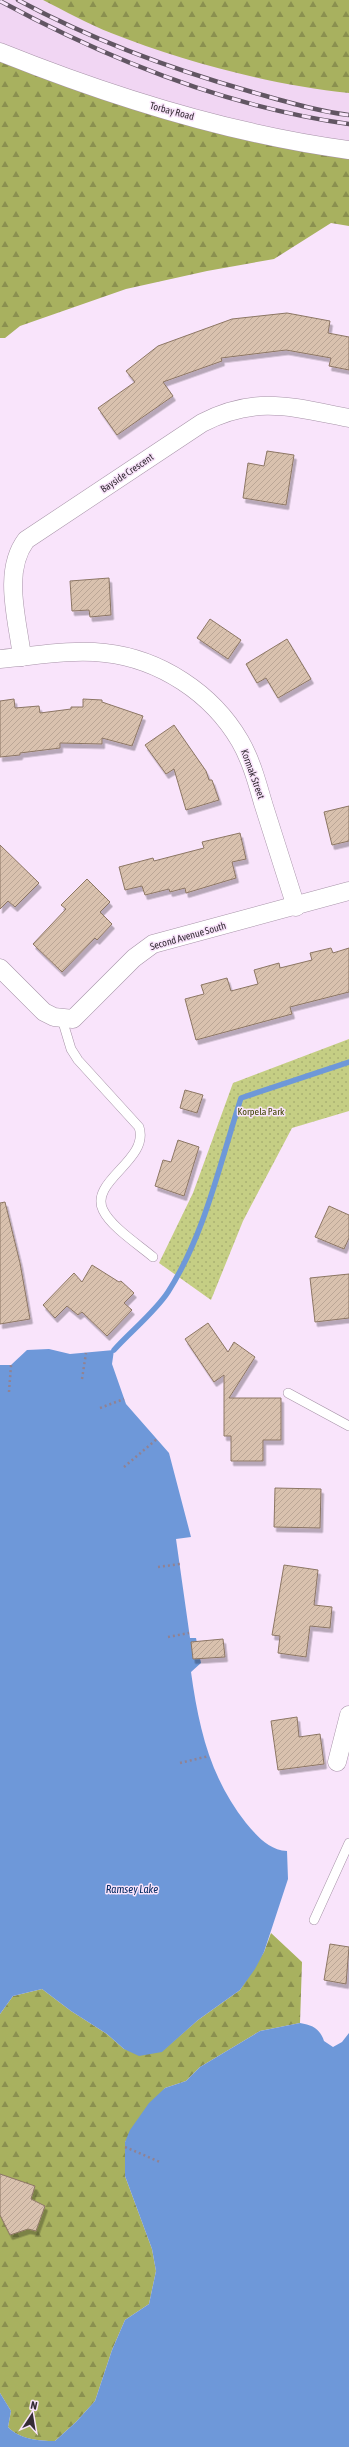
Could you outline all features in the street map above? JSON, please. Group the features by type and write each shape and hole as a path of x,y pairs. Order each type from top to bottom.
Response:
{"street":[{"name":"Torbay Road","path":"0,52 68,79 142,103 238,128 349,150"},
{"name":"Bayside Crescent","path":"22,657 14,574 16,557 26,540 202,423 222,412 264,404 349,418"},
{"name":"Kormak Street","path":"0,659 81,651 131,657 176,676 214,706 229,724 249,760 296,907"},
{"name":"Second Avenue South","path":"62,1019 73,1019 79,1015 134,958 149,946 296,907 349,891"},
{"path":"0,968 44,1012 62,1019"},
{"path":"337,1762 349,1715"}],"lane":[{"path":"62,1019 71,1049 78,1060 139,1127 142,1135 139,1145 108,1184 102,1202 103,1210 110,1220 153,1257"},
{"path":"288,1393 349,1426"},
{"path":"314,1920 349,1843"}],"path":[{"path":"82,1379 86,1353"},
{"path":"9,1392 11,1365"},
{"path":"100,1408 124,1399"},
{"path":"124,1467 157,1439"},
{"path":"158,1567 180,1564"},
{"path":"168,1637 189,1633"},
{"path":"180,1763 209,1756"},
{"path":"125,2147 160,2162"}],"shaded area":[{"path":"0,0 43,0 110,33 286,83 349,93 349,148 239,127 0,51"}],"green space":[{"path":"43,0 349,0 349,93 289,84 198,63 139,44 111,33 85,22"},
{"path":"0,51 69,78 349,148 349,226 331,223 274,259 207,271 126,289 20,326 5,338 0,338"},
{"name":"Korpela Park","path":"349,1039 349,1111 292,1128 243,1221 211,1300 159,1263 193,1193 233,1083"},
{"path":"271,1933 302,1962 300,2023 260,2031 200,2067 186,2081 165,2088 125,2142 125,2176 152,2249 156,2271 149,2304 125,2320 112,2350 95,2401 76,2422 55,2441 36,2440 23,2437 8,2427 11,2411 0,2393 0,2014 13,1996 42,1989 71,2011 107,2034 124,2049 161,2052 198,2020 240,1990 264,1952"}],"water":[{"name":"Ramsey Lake","path":"49,1349 70,1354 114,1350 112,1364 126,1404 169,1453 191,1537 176,1539 190,1638 196,1638 201,1663 191,1672 202,1733 223,1788 246,1823 264,1842 275,1848 287,1851 288,1879 264,1952 255,1969 240,1990 198,2020 162,2052 139,2056 124,2049 107,2034 71,2011 42,1989 13,1996 0,2014 0,1365 11,1365 27,1350"},
{"path":"300,2023 315,2028 320,2033 324,2041 333,2047 342,2042 349,2033 349,2447 0,2447 0,2393 11,2411 8,2427 23,2437 55,2441 76,2422 95,2401 112,2350 125,2320 149,2304 156,2271 152,2249 125,2176 125,2142 130,2130 149,2103 165,2088 186,2081 200,2067 260,2031"}],"building":[{"path":"287,313 330,321 328,333 349,337 349,370 329,366 331,358 286,350 221,358 222,361 163,382 173,396 117,435 98,408 135,382 126,371 158,346 232,319"},
{"path":"267,451 294,455 286,505 243,498 248,463 264,466"},
{"path":"109,578 111,615 90,617 89,610 72,611 70,581"},
{"path":"210,619 241,640 228,659 197,638"},
{"path":"287,639 311,679 278,698 266,678 257,683 246,664"},
{"path":"14,699 15,708 39,706 40,713 71,709 71,707 83,707 83,699 102,700 102,702 143,716 132,746 102,738 102,744 60,743 60,748 0,757 0,701"},
{"path":"174,725 206,771 209,780 212,780 219,800 186,810 174,769 166,774 145,745"},
{"path":"349,806 349,841 332,845 324,812"},
{"path":"240,833 246,859 232,862 236,878 186,893 185,888 170,892 169,889 145,895 142,886 125,890 119,867 153,858 154,861 204,848 202,842"},
{"path":"0,845 39,883 15,907 8,901 0,909"},
{"path":"87,879 110,902 100,912 112,924 97,940 95,938 62,972 33,944 66,909 61,905"},
{"path":"331,948 333,953 349,948 349,992 290,1007 292,1014 196,1040 185,999 204,994 201,985 227,978 231,991 258,984 254,970 279,963 280,968 312,960 310,953"},
{"path":"185,1090 203,1095 197,1113 180,1108"},
{"path":"178,1140 199,1147 184,1196 155,1186 163,1160 171,1162"},
{"path":"5,1202 20,1263 30,1319 0,1324 0,1203"},
{"path":"329,1206 349,1215 349,1238 344,1249 315,1237"},
{"path":"92,1265 119,1282 121,1281 134,1293 124,1303 132,1310 107,1336 82,1312 78,1315 67,1306 55,1318 43,1305 74,1273 82,1282"},
{"path":"349,1274 349,1318 315,1322 310,1278"},
{"path":"208,1323 228,1352 234,1342 255,1357 229,1398 281,1398 281,1440 263,1440 263,1461 231,1461 231,1436 224,1436 224,1375 214,1382 185,1339"},
{"path":"275,1488 321,1489 320,1528 274,1527"},
{"path":"284,1565 318,1570 314,1605 332,1607 330,1628 310,1626 306,1657 278,1653 280,1636 272,1635"},
{"path":"223,1639 225,1657 193,1659 191,1642"},
{"path":"297,1717 299,1737 320,1734 324,1764 278,1770 271,1721"},
{"path":"330,1944 349,1947 346,1984 324,1980"},
{"path":"0,2174 35,2186 31,2199 45,2206 36,2231 28,2229 10,2235 0,2215"}],"waterway":[{"path":"114,1350 163,1299 181,1270 202,1222 241,1098 349,1062"}],"railway":[{"path":"18,0 103,41 192,74 288,102 324,111 349,115"},
{"path":"0,1 83,42 169,78 258,106 349,124"}]}
